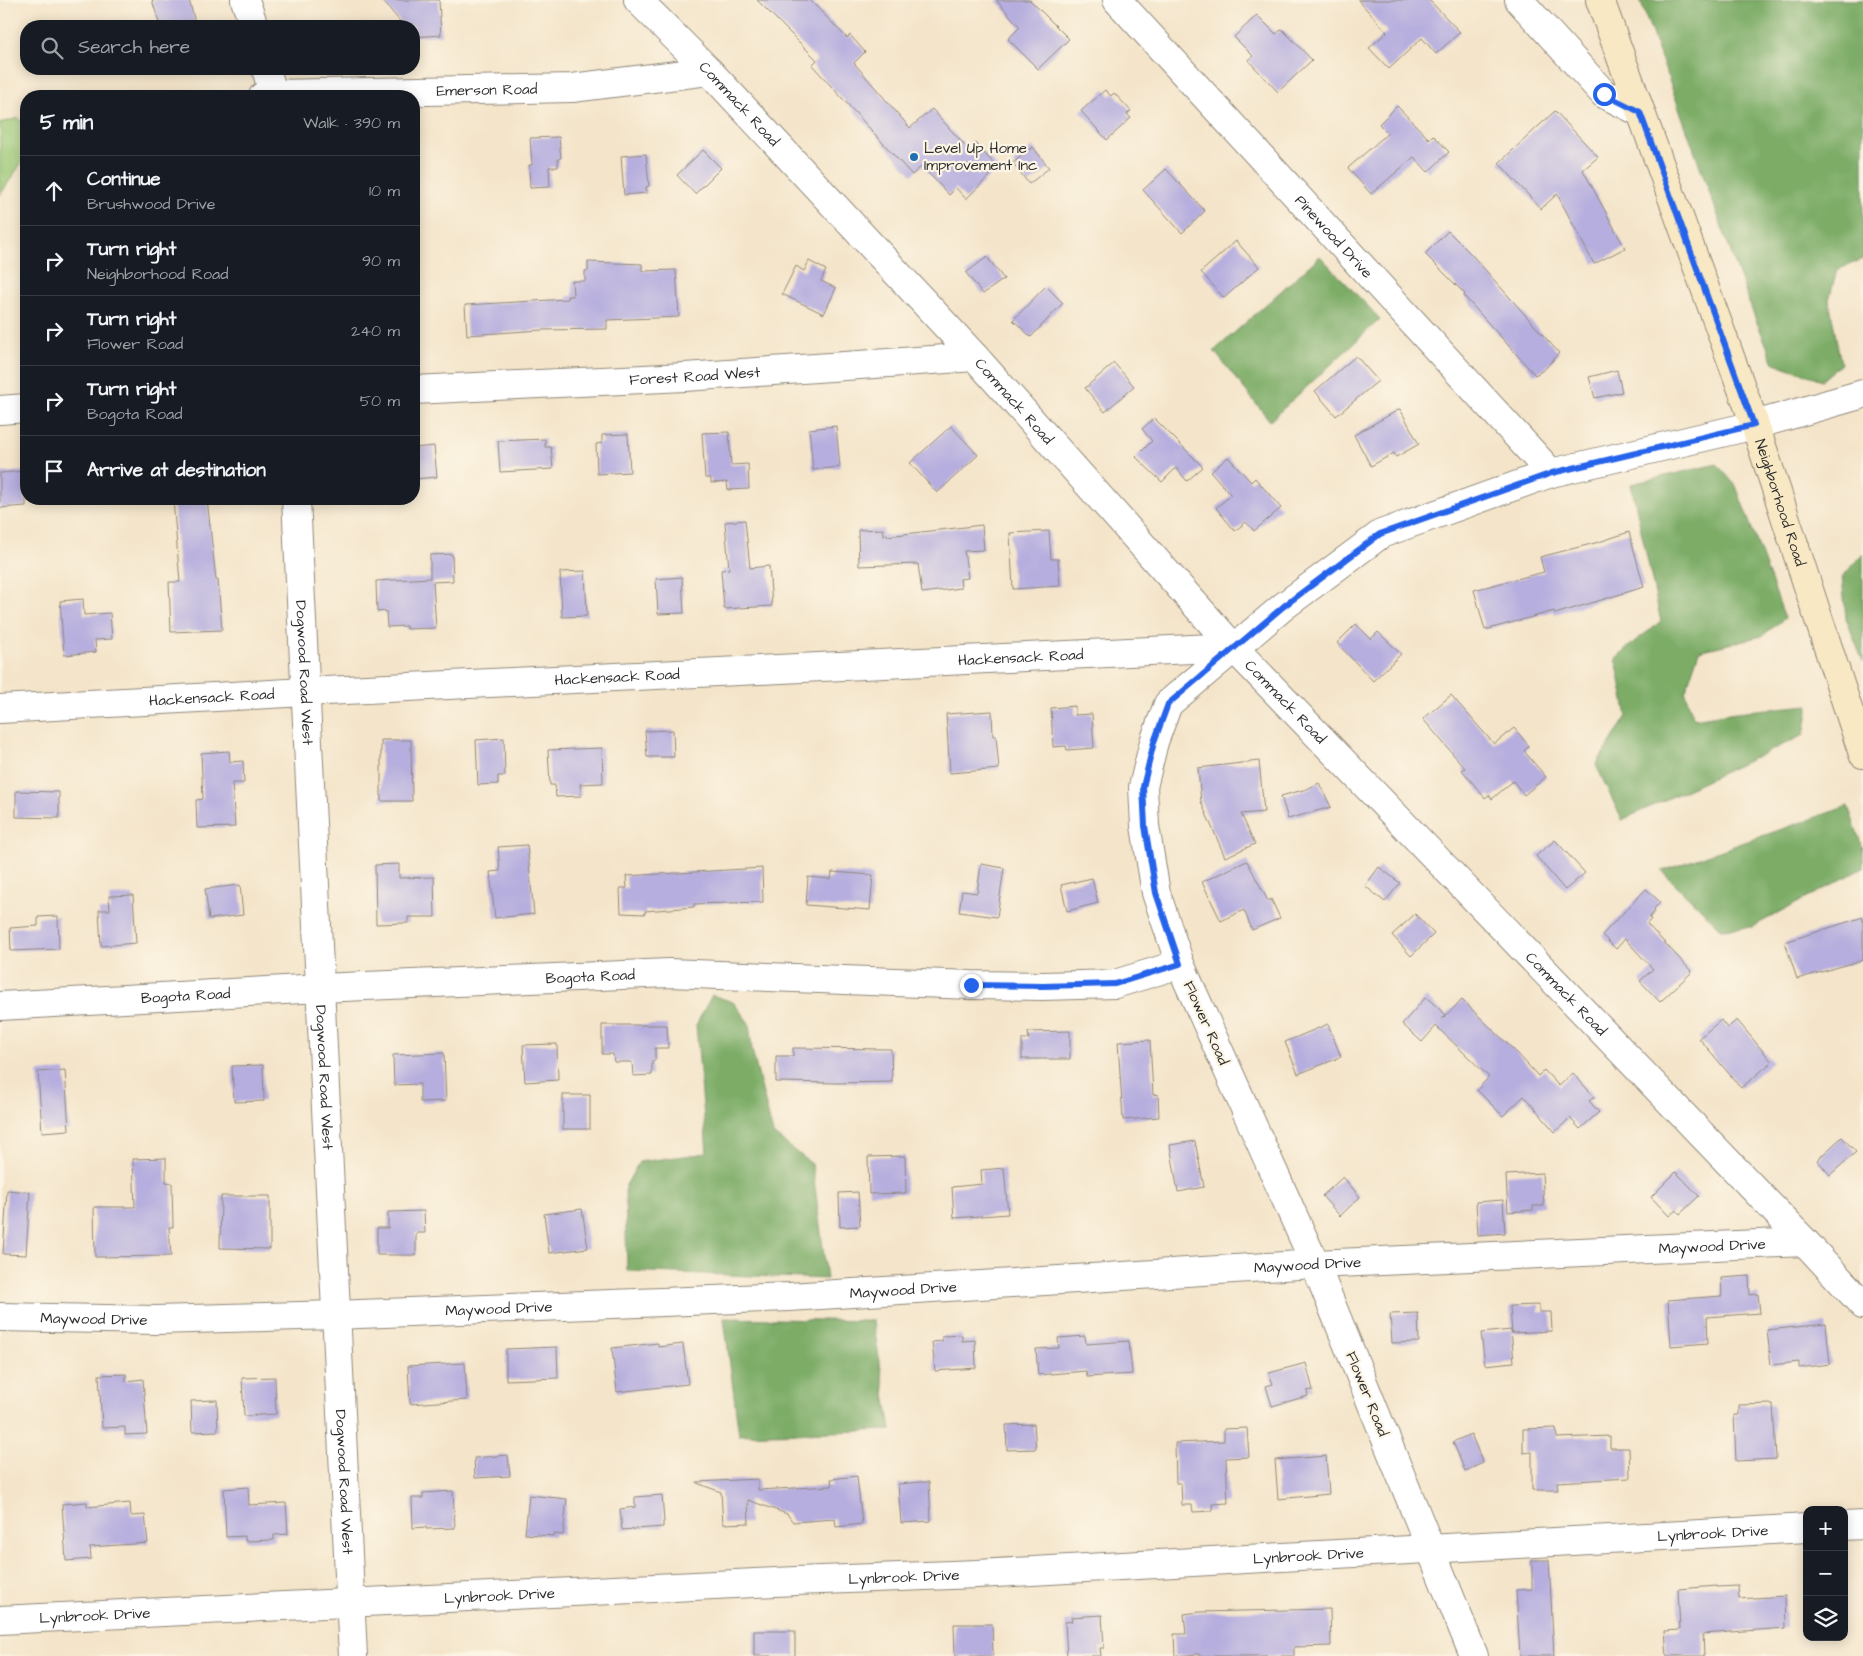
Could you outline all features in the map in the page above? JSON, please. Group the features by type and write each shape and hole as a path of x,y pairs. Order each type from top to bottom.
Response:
{"main road":[{"name":"Neighborhood Road","path":"1600,0 1754,425 1863,754"}],"street":[{"path":"245,0 252,20"},
{"name":"Commack Road","path":"638,0 709,71 975,356 1233,648 1863,1305"},
{"name":"Pinewood Drive","path":"1117,0 1552,473"},
{"path":"1519,0 1604,94 1640,112"},
{"name":"Emerson Road","path":"420,92 572,88 709,71"},
{"path":"267,75 269,90"},
{"name":"Forest Road West","path":"420,390 685,377 975,356"},
{"name":"Flower Road","path":"1474,1656 1315,1264 1180,964 1156,893 1145,826 1143,787 1154,742 1168,704 1284,606 1380,534 1552,473 1754,425 1863,394"},
{"path":"0,410 20,408"},
{"name":"Dogwood Road West","path":"296,505 353,1656"},
{"name":"Hackensack Road","path":"0,709 304,692 1233,648"},
{"name":"Bogota Road","path":"0,1006 320,988 670,974 971,985 1115,984 1180,964"},
{"name":"Maywood Drive","path":"0,1317 156,1320 788,1297 1315,1264 1804,1242"},
{"path":"1848,1526 1863,1525"},
{"name":"Lynbrook Drive","path":"0,1620 977,1574 1803,1528"}],"green space":[{"path":"1640,0 1863,0 1863,259 1837,270 1829,300 1841,364 1822,380 1774,363 1753,313"},
{"path":"19,118 20,120 20,165 0,195 0,123"},
{"path":"1320,256 1380,319 1270,421 1214,351"},
{"path":"1717,464 1736,486 1785,618 1762,636 1699,651 1685,693 1694,719 1736,712 1809,705 1804,735 1622,820 1596,765 1627,716 1616,659 1635,641 1661,622 1631,484"},
{"path":"1863,554 1863,662 1846,618 1842,577"},
{"path":"1848,806 1863,849 1863,868 1752,927 1721,929 1662,871"},
{"path":"712,995 733,1002 749,1023 752,1050 773,1134 812,1164 827,1279 627,1271 625,1187 639,1162 707,1153 696,1025"},
{"path":"724,1318 873,1321 891,1430 739,1435"}],"building":[{"path":"152,0 189,0 194,20 158,20"},
{"path":"382,0 439,0 441,35 420,37 420,20 399,20"},
{"path":"757,0 810,0 847,38 850,35 865,52 854,63 910,128 932,109 968,149 975,143 998,168 966,199 956,188 949,195 922,166 912,175 812,65 817,60"},
{"path":"996,0 1030,0 1069,39 1038,69 1008,39 1020,27"},
{"path":"1358,0 1429,0 1460,32 1436,54 1422,38 1389,69 1369,48 1387,32"},
{"path":"1257,15 1276,34 1282,29 1312,60 1278,92 1248,60 1253,56 1234,37"},
{"path":"1105,90 1111,96 1114,93 1131,111 1127,114 1131,118 1107,140 1081,111"},
{"path":"1397,106 1429,139 1433,135 1449,152 1428,172 1414,157 1371,194 1348,168 1388,133 1379,124"},
{"path":"1555,111 1598,157 1583,170 1625,248 1594,264 1557,194 1541,209 1499,163"},
{"path":"559,137 561,158 558,159 558,167 549,167 550,187 530,188 529,165 532,165 530,138"},
{"path":"1033,147 1049,168 1029,184 1013,163"},
{"path":"703,150 721,168 695,194 677,175"},
{"path":"646,154 649,186 646,187 647,193 624,195 621,156"},
{"path":"1166,169 1205,211 1182,233 1143,190"},
{"path":"1448,231 1471,254 1559,353 1545,369 1535,375 1464,296 1465,294 1425,254"},
{"path":"1236,241 1259,267 1224,298 1201,272"},
{"path":"987,257 1004,279 983,294 966,273"},
{"path":"809,261 826,270 821,281 836,288 824,314 782,294 796,266 804,271"},
{"path":"588,262 642,264 642,271 676,270 679,317 607,320 607,329 542,330 467,335 465,305 568,299 567,296 573,296 572,281 585,281 585,271 588,271"},
{"path":"1046,286 1063,303 1031,337 1013,320"},
{"path":"1356,356 1378,381 1336,416 1315,391"},
{"path":"1114,363 1134,386 1105,412 1085,388"},
{"path":"1617,370 1622,392 1595,398 1589,377"},
{"path":"1400,409 1419,444 1396,457 1394,453 1371,466 1354,435"},
{"path":"1154,418 1203,467 1187,481 1176,468 1162,482 1136,457 1152,441 1142,429"},
{"path":"836,426 840,467 813,470 809,429"},
{"path":"951,426 978,455 937,493 910,463"},
{"path":"729,432 731,465 748,464 749,489 728,490 727,482 711,483 711,478 705,478 702,433"},
{"path":"628,434 630,472 597,474 596,444 602,443 602,435"},
{"path":"545,439 545,447 551,447 553,469 500,472 498,441"},
{"path":"434,446 437,477 420,478 420,447"},
{"path":"1228,457 1251,482 1255,478 1281,508 1254,531 1246,522 1235,531 1216,508 1231,495 1211,472"},
{"path":"20,471 20,505 26,506 0,508 0,473"},
{"path":"174,505 208,505 216,580 218,580 222,630 171,632 169,582 180,582"},
{"path":"745,520 750,568 769,566 772,606 724,609 721,570 729,569 725,522"},
{"path":"982,525 984,550 964,551 968,578 960,579 961,588 922,593 918,564 859,566 858,530 883,529 883,535 887,534 887,536"},
{"path":"1049,531 1051,559 1058,559 1060,586 1013,589 1010,533"},
{"path":"1629,532 1644,587 1555,614 1554,611 1485,630 1474,590 1544,572 1540,557 1599,542"},
{"path":"452,554 453,581 433,582 436,628 406,629 406,626 387,627 386,611 377,612 376,581 430,578 430,555"},
{"path":"585,571 587,616 562,617 560,572"},
{"path":"682,577 684,613 658,614 656,579"},
{"path":"83,599 84,615 110,613 112,639 95,640 96,652 64,655 60,601"},
{"path":"1356,624 1371,639 1378,632 1401,654 1373,681 1337,643"},
{"path":"1451,695 1494,744 1514,728 1529,746 1524,751 1546,777 1524,795 1513,781 1492,799 1489,795 1485,798 1462,770 1465,768 1423,719"},
{"path":"1075,706 1075,715 1092,714 1094,748 1067,750 1066,746 1053,747 1051,708"},
{"path":"992,711 993,736 996,736 999,769 950,773 946,714"},
{"path":"673,730 674,757 647,757 645,731"},
{"path":"504,738 505,776 498,776 498,784 478,785 476,740"},
{"path":"381,740 411,740 412,801 381,801"},
{"path":"602,748 603,783 580,784 581,796 556,797 555,785 550,785 548,750"},
{"path":"229,751 230,762 243,761 244,783 232,783 235,827 197,828 196,800 203,799 201,753"},
{"path":"1259,761 1264,812 1241,814 1255,844 1225,857 1201,802 1198,768"},
{"path":"1319,783 1331,807 1288,819 1281,796 1307,789"},
{"path":"16,791 59,792 59,818 16,817"},
{"path":"1555,840 1585,873 1565,890 1536,856"},
{"path":"527,845 534,914 495,918 490,872 500,871 498,847"},
{"path":"1247,861 1268,901 1271,899 1280,918 1252,930 1244,910 1221,921 1202,882"},
{"path":"399,864 399,878 434,877 435,917 408,917 408,923 376,924 375,865"},
{"path":"981,864 1004,868 997,917 959,912 962,891 977,893"},
{"path":"1379,867 1400,883 1385,902 1365,886"},
{"path":"762,868 763,902 694,904 694,907 645,911 645,914 621,913 620,888 627,888 626,876"},
{"path":"832,872 873,875 870,910 806,905 808,877 831,879"},
{"path":"1092,878 1098,903 1067,911 1061,885"},
{"path":"240,885 243,915 209,919 205,889"},
{"path":"1646,889 1660,902 1654,909 1655,911 1647,924 1692,972 1660,1002 1640,981 1653,969 1625,939 1616,949 1602,935"},
{"path":"133,895 136,943 101,946 99,910 110,910 109,896"},
{"path":"1415,914 1434,934 1411,956 1392,935"},
{"path":"58,916 59,949 11,951 10,928 38,926 38,917"},
{"path":"1863,917 1863,960 1797,979 1785,942"},
{"path":"1426,997 1446,1015 1442,1019 1462,1000 1538,1076 1544,1070 1559,1086 1573,1073 1594,1097 1589,1101 1599,1112 1580,1129 1570,1118 1555,1132 1524,1096 1503,1116 1477,1090 1489,1077 1436,1026 1422,1042 1402,1024"},
{"path":"1721,1020 1727,1028 1737,1020 1772,1062 1741,1088 1699,1038"},
{"path":"1328,1024 1341,1057 1298,1074 1285,1042"},
{"path":"602,1025 667,1025 668,1048 655,1048 655,1061 652,1061 652,1075 633,1076 632,1062 614,1062 613,1054 602,1054"},
{"path":"1070,1031 1070,1059 1022,1059 1022,1039 1029,1039 1028,1032"},
{"path":"1150,1040 1153,1095 1158,1094 1159,1117 1123,1120 1118,1042"},
{"path":"557,1044 558,1080 525,1082 523,1045"},
{"path":"793,1048 891,1049 892,1082 776,1082 776,1056 793,1056"},
{"path":"444,1053 446,1101 420,1102 420,1084 394,1085 393,1055"},
{"path":"263,1065 264,1101 234,1102 232,1066"},
{"path":"65,1070 69,1130 42,1132 38,1072"},
{"path":"563,1095 590,1095 590,1129 563,1129"},
{"path":"1842,1137 1856,1152 1830,1175 1817,1160"},
{"path":"1195,1141 1204,1187 1178,1192 1170,1145"},
{"path":"905,1156 906,1193 869,1194 868,1157"},
{"path":"166,1158 166,1182 172,1183 173,1227 169,1227 171,1256 95,1257 94,1207 135,1207 133,1159"},
{"path":"1004,1168 1008,1214 954,1218 952,1187 982,1184 981,1170"},
{"path":"1676,1172 1699,1196 1680,1214 1676,1210 1669,1216 1651,1197"},
{"path":"1542,1173 1544,1206 1533,1206 1533,1210 1508,1212 1506,1175"},
{"path":"1343,1177 1360,1197 1340,1216 1322,1196"},
{"path":"7,1190 30,1192 26,1255 3,1254"},
{"path":"858,1192 860,1226 840,1227 839,1193"},
{"path":"221,1196 270,1196 270,1249 220,1248"},
{"path":"1503,1200 1505,1233 1478,1235 1476,1202"},
{"path":"582,1209 588,1248 549,1253 544,1214"},
{"path":"424,1211 425,1233 416,1233 416,1255 377,1255 377,1228 388,1228 388,1212"},
{"path":"1749,1276 1750,1295 1758,1294 1760,1313 1707,1317 1708,1343 1671,1346 1668,1300 1722,1296 1721,1278"},
{"path":"1539,1305 1539,1312 1551,1312 1552,1331 1512,1333 1510,1306"},
{"path":"1418,1313 1419,1342 1392,1343 1390,1314"},
{"path":"1826,1324 1830,1364 1799,1368 1799,1362 1771,1365 1767,1330"},
{"path":"1511,1330 1514,1362 1485,1365 1481,1333"},
{"path":"962,1335 962,1341 975,1340 976,1368 935,1371 932,1342 942,1341 942,1336"},
{"path":"1085,1336 1086,1344 1129,1341 1132,1374 1087,1377 1086,1371 1038,1375 1036,1349 1059,1348 1058,1338"},
{"path":"658,1343 658,1347 683,1344 688,1384 617,1392 612,1348"},
{"path":"557,1347 558,1378 506,1380 506,1349"},
{"path":"465,1363 467,1400 410,1404 408,1366"},
{"path":"1306,1363 1313,1390 1307,1391 1308,1396 1272,1406 1266,1386 1273,1384 1269,1373"},
{"path":"126,1374 126,1381 143,1379 147,1434 125,1435 125,1427 102,1428 99,1375"},
{"path":"275,1377 276,1414 244,1416 242,1378"},
{"path":"217,1400 218,1431 192,1432 191,1401"},
{"path":"1773,1404 1776,1459 1736,1461 1734,1415 1739,1415 1739,1405"},
{"path":"1034,1424 1036,1449 1007,1450 1006,1425"},
{"path":"1247,1428 1249,1457 1226,1458 1228,1503 1212,1504 1213,1511 1193,1512 1192,1505 1182,1505 1181,1483 1176,1483 1175,1443 1224,1441 1224,1429"},
{"path":"1556,1428 1557,1438 1610,1436 1610,1448 1629,1448 1630,1478 1557,1482 1558,1490 1532,1490 1532,1452 1523,1453 1523,1429"},
{"path":"1471,1434 1483,1463 1465,1471 1453,1442"},
{"path":"508,1455 510,1476 475,1478 474,1458"},
{"path":"1326,1456 1329,1494 1278,1499 1275,1460"},
{"path":"857,1476 862,1524 836,1527 835,1519 793,1522 787,1514 748,1500 749,1523 723,1524 721,1492 697,1483 758,1479 758,1490 832,1486 831,1479"},
{"path":"929,1482 931,1521 901,1523 898,1484"},
{"path":"248,1487 249,1505 286,1503 288,1534 274,1535 274,1540 245,1541 245,1536 226,1537 224,1489"},
{"path":"453,1491 455,1528 413,1528 412,1498 423,1498 423,1493"},
{"path":"529,1495 567,1499 563,1535 525,1534"},
{"path":"662,1495 663,1527 622,1530 620,1509 635,1507 635,1497"},
{"path":"87,1502 87,1507 130,1503 131,1516 145,1515 148,1543 90,1547 91,1559 66,1561 62,1504"},
{"path":"1532,1560 1549,1560 1554,1656 1520,1656 1516,1590 1532,1589"},
{"path":"1738,1586 1739,1599 1785,1596 1786,1628 1703,1634 1704,1656 1667,1656 1665,1631 1680,1630 1678,1589"},
{"path":"1330,1609 1331,1646 1294,1647 1294,1656 1199,1656 1199,1654 1175,1656 1174,1634 1186,1634 1184,1614"},
{"path":"1102,1615 1104,1648 1100,1648 1101,1656 1067,1656 1065,1622 1072,1621 1071,1617"},
{"path":"954,1624 992,1624 993,1656 955,1656"},
{"path":"754,1631 795,1631 795,1656 754,1656"}],"place":[{"name":"Level Up Home Improvement Inc","path":"914,157"}],"route":[{"path":"971,985 1115,984 1180,964 1156,893 1145,826 1143,787 1154,742 1168,704 1284,606 1380,534 1552,473 1754,425 1640,112 1604,94"}]}
